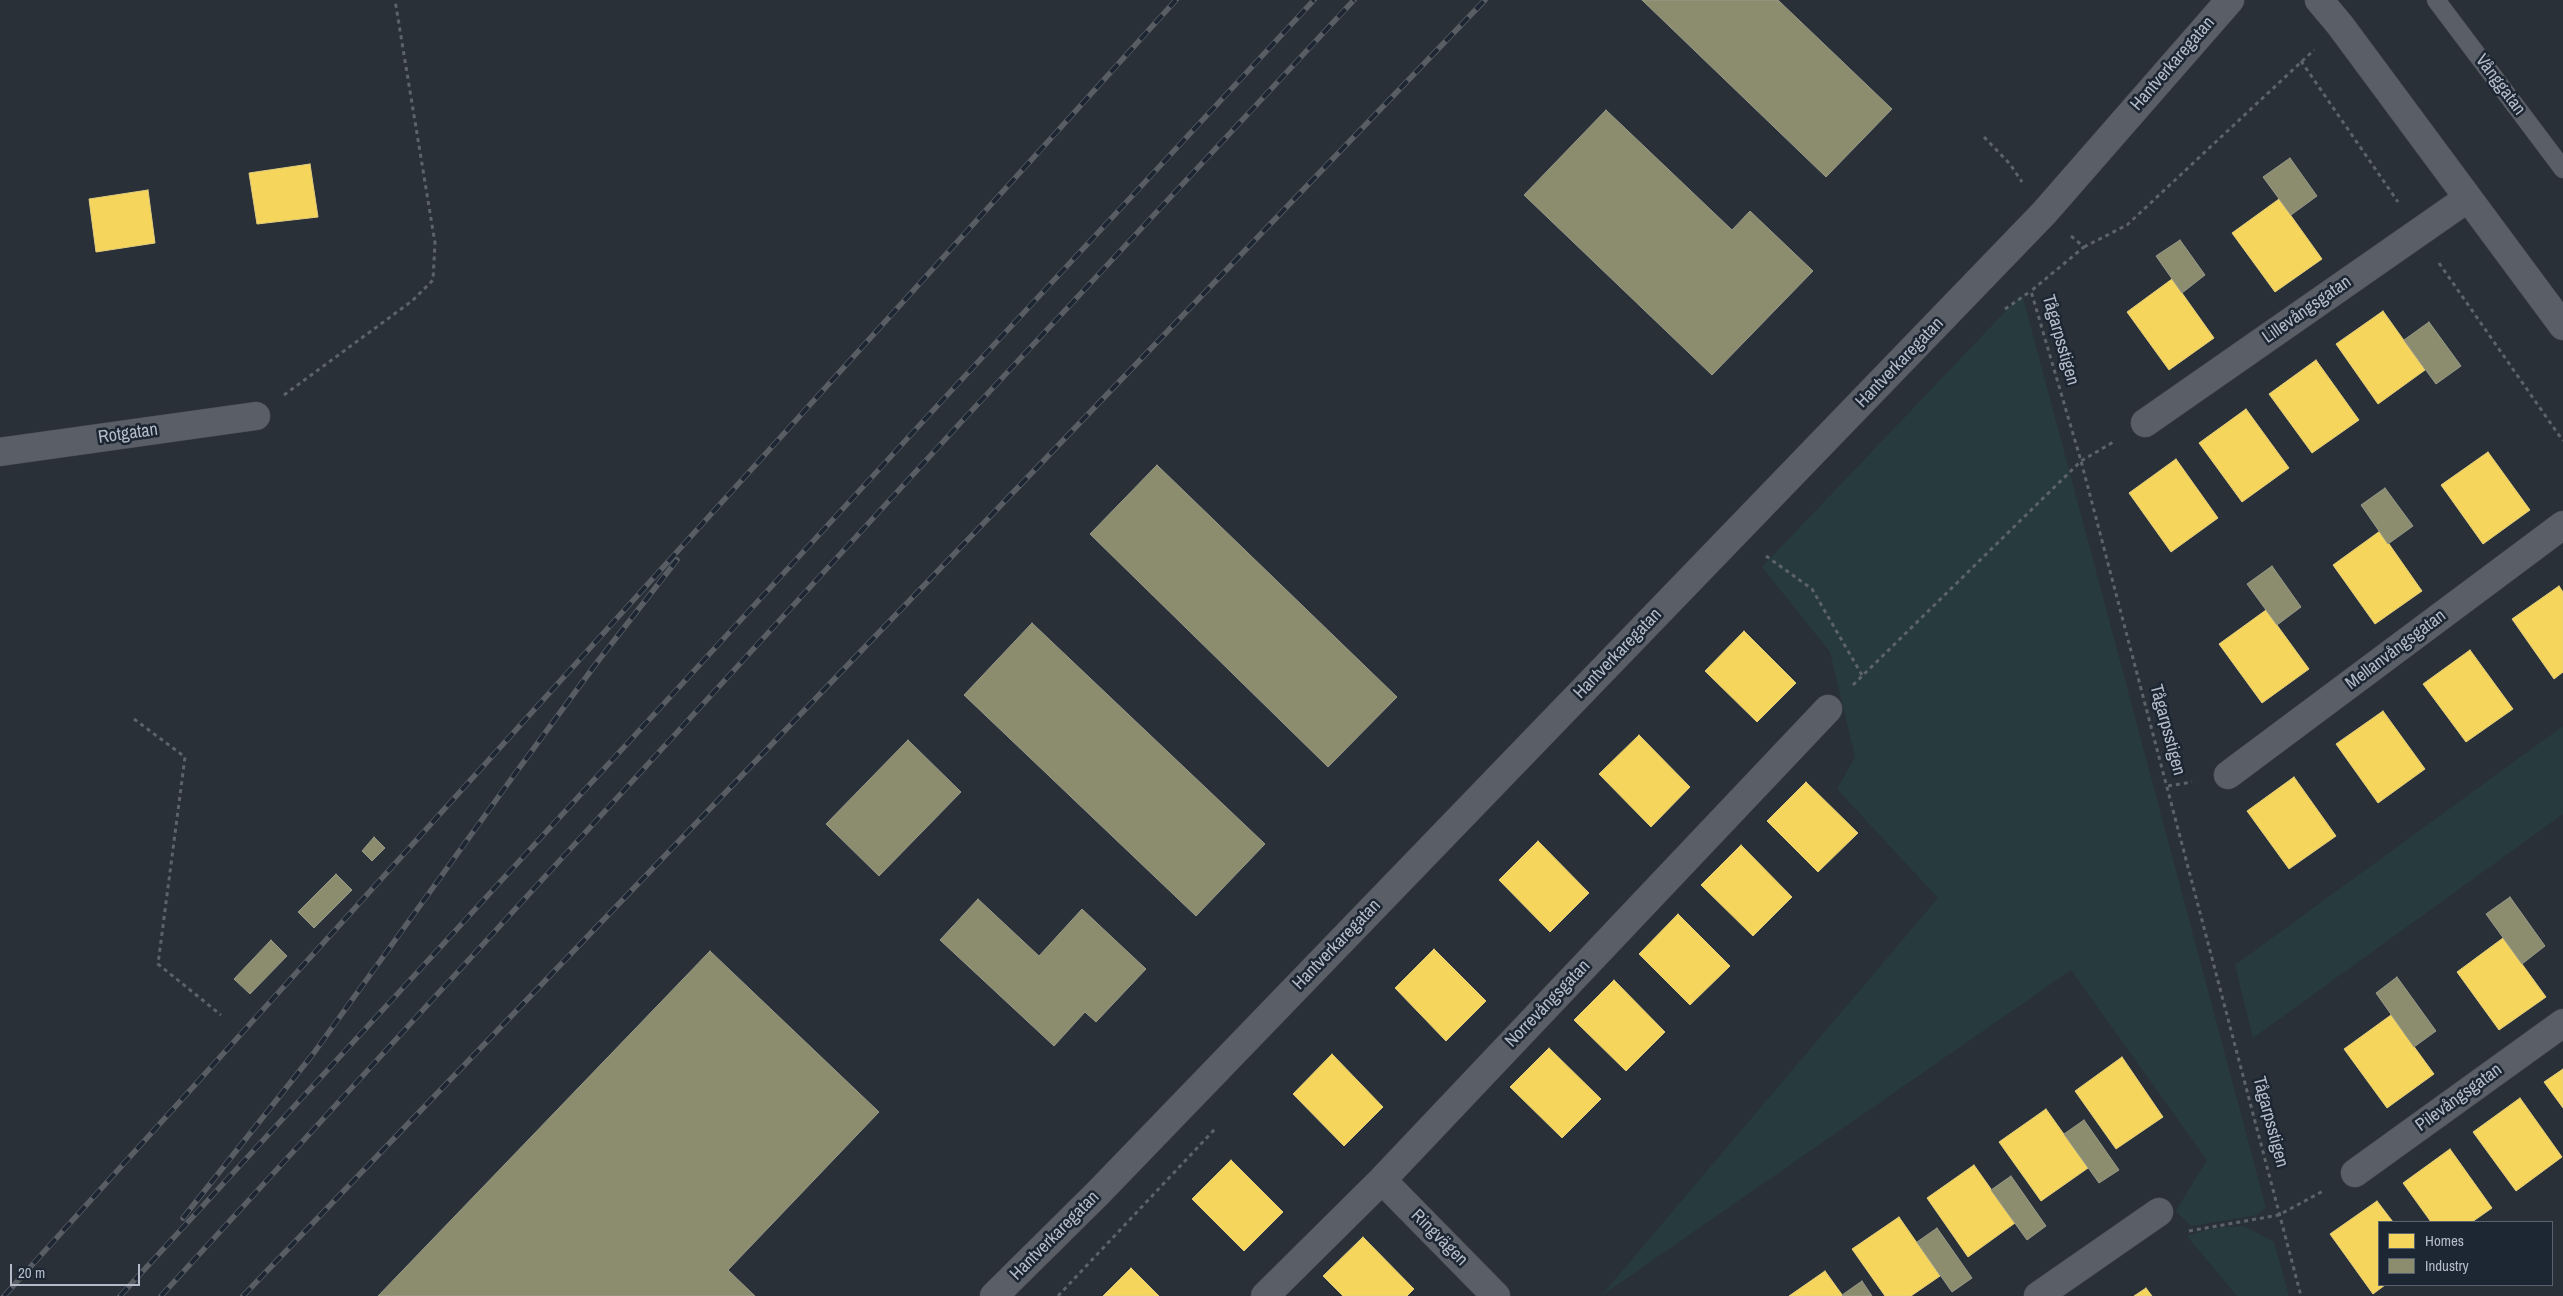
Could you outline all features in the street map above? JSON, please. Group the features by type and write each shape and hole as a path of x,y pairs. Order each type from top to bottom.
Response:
{"street":[{"name":"Hantverkaregatan","path":"994,1296 1112,1179 2044,213 2230,0"},
{"path":"2319,0 2340,25 2563,326"},
{"name":"Lillevångsgatan","path":"2145,422 2468,198"},
{"name":"Rotgatan","path":"0,452 256,416"},
{"name":"Mellanvångsgatan","path":"2228,775 2563,525"},
{"name":"Norrevångsgatan","path":"1265,1296 1382,1180 1828,709"},
{"name":"Pilevångsgatan","path":"2355,1173 2563,1023"},
{"name":"Ringvägen","path":"1382,1180 1496,1296"},
{"path":"2038,1296 2159,1212"}],"lane":[{"name":"Vånggatan","path":"2436,0 2563,170"}],"path":[{"path":"256,416 412,301 433,280 435,243 395,0"},
{"path":"1984,137 2010,164 2044,213 2084,247 2128,225 2340,25"},
{"name":"Tågarpsstigen","path":"2084,247 2031,291 2081,461 2301,1296"},
{"path":"1828,709 2081,461"},
{"path":"1735,534 1812,589 1862,675"},
{"path":"134,719 185,757 158,964 221,1015"},
{"path":"2159,1212 2181,1233 2279,1215 2355,1173"}],"green space":[{"path":"2022,294 2266,1208 2257,1215 2191,1226 2176,1211 2207,1160 2071,970 1601,1296 1938,898 1837,789 1855,757 1830,652 1762,567"},
{"path":"2563,726 2563,814 2253,1038 2235,965"},
{"path":"2244,1226 2274,1242 2289,1296 2237,1296 2187,1236 2214,1228"}],"building: Homes":[{"path":"310,164 318,217 257,224 249,173"},
{"path":"148,190 155,243 96,252 89,199"},
{"path":"2279,199 2322,259 2275,292 2232,233"},
{"path":"2172,279 2214,338 2169,370 2127,312"},
{"path":"2383,311 2425,370 2378,404 2336,344"},
{"path":"2316,360 2359,420 2312,453 2269,394"},
{"path":"2246,409 2289,468 2242,502 2199,443"},
{"path":"2488,452 2530,510 2483,544 2441,485"},
{"path":"2176,459 2218,518 2171,552 2129,493"},
{"path":"2380,531 2422,591 2375,624 2333,565"},
{"path":"2559,586 2563,592 2563,672 2554,679 2512,619"},
{"path":"2266,610 2309,669 2262,703 2219,644"},
{"path":"1744,631 1796,683 1757,722 1705,671"},
{"path":"2470,650 2513,709 2466,742 2423,684"},
{"path":"2383,711 2425,769 2378,803 2336,744"},
{"path":"1639,735 1690,787 1651,827 1599,774"},
{"path":"2294,777 2336,836 2289,869 2247,811"},
{"path":"1806,782 1858,833 1818,872 1767,821"},
{"path":"1538,841 1589,893 1550,932 1499,880"},
{"path":"1741,845 1792,897 1753,936 1701,885"},
{"path":"1678,914 1730,966 1690,1005 1639,954"},
{"path":"2503,938 2546,997 2499,1030 2457,972"},
{"path":"1434,949 1486,1001 1446,1041 1395,988"},
{"path":"1614,980 1665,1032 1626,1071 1574,1020"},
{"path":"2391,1015 2434,1074 2387,1108 2344,1049"},
{"path":"1549,1048 1601,1099 1562,1138 1510,1087"},
{"path":"1332,1054 1383,1107 1344,1146 1293,1094"},
{"path":"2122,1057 2163,1117 2116,1149 2075,1091"},
{"path":"2563,1069 2563,1108 2544,1082"},
{"path":"2520,1098 2562,1157 2516,1191 2473,1132"},
{"path":"2046,1109 2088,1168 2041,1201 1999,1142"},
{"path":"2450,1149 2492,1208 2473,1221 2430,1221 2403,1183"},
{"path":"1231,1160 1283,1212 1244,1251 1192,1199"},
{"path":"1974,1165 2015,1223 1968,1257 1927,1198"},
{"path":"2377,1201 2392,1221 2378,1221 2378,1286 2384,1286 2373,1294 2330,1234"},
{"path":"1899,1217 1940,1276 1911,1296 1885,1296 1852,1249"},
{"path":"1363,1237 1414,1289 1407,1296 1343,1296 1323,1276"},
{"path":"1131,1268 1159,1296 1103,1296"},
{"path":"1825,1271 1843,1296 1789,1296"},
{"path":"2146,1288 2152,1296 2134,1296"}],"building: Industry":[{"path":"1642,0 1778,0 1892,109 1826,177"},
{"path":"1606,110 1732,230 1750,211 1813,271 1712,375 1524,195"},
{"path":"2290,158 2317,196 2291,215 2263,177"},
{"path":"2180,240 2205,275 2182,293 2156,256"},
{"path":"2429,322 2461,366 2436,384 2404,340"},
{"path":"1157,465 1397,697 1328,767 1090,534"},
{"path":"2385,488 2413,526 2388,544 2361,505"},
{"path":"2272,566 2301,607 2277,625 2247,584"},
{"path":"1032,623 1265,844 1196,916 964,695"},
{"path":"908,740 961,792 879,876 826,824"},
{"path":"374,837 385,848 372,861 362,851"},
{"path":"336,874 352,890 314,928 298,912"},
{"path":"2510,897 2545,946 2522,964 2486,914"},
{"path":"978,899 1039,956 1082,909 1146,969 1096,1022 1085,1012 1054,1046 940,940"},
{"path":"271,940 287,956 250,994 234,979"},
{"path":"710,951 879,1112 728,1270 755,1296 378,1296"},
{"path":"2397,977 2436,1031 2414,1047 2376,993"},
{"path":"2084,1120 2119,1170 2099,1183 2064,1134"},
{"path":"2011,1176 2046,1226 2027,1240 1991,1190"},
{"path":"1937,1228 1972,1278 1952,1292 1917,1242"},
{"path":"1862,1281 1872,1296 1842,1295"}],"railway":[{"path":"4,1296 1176,0"},
{"path":"120,1296 939,404 1314,0"},
{"path":"161,1296 963,420 1354,0"},
{"path":"243,1296 1485,0"},
{"path":"183,1218 313,1054 598,661 677,560"}]}
